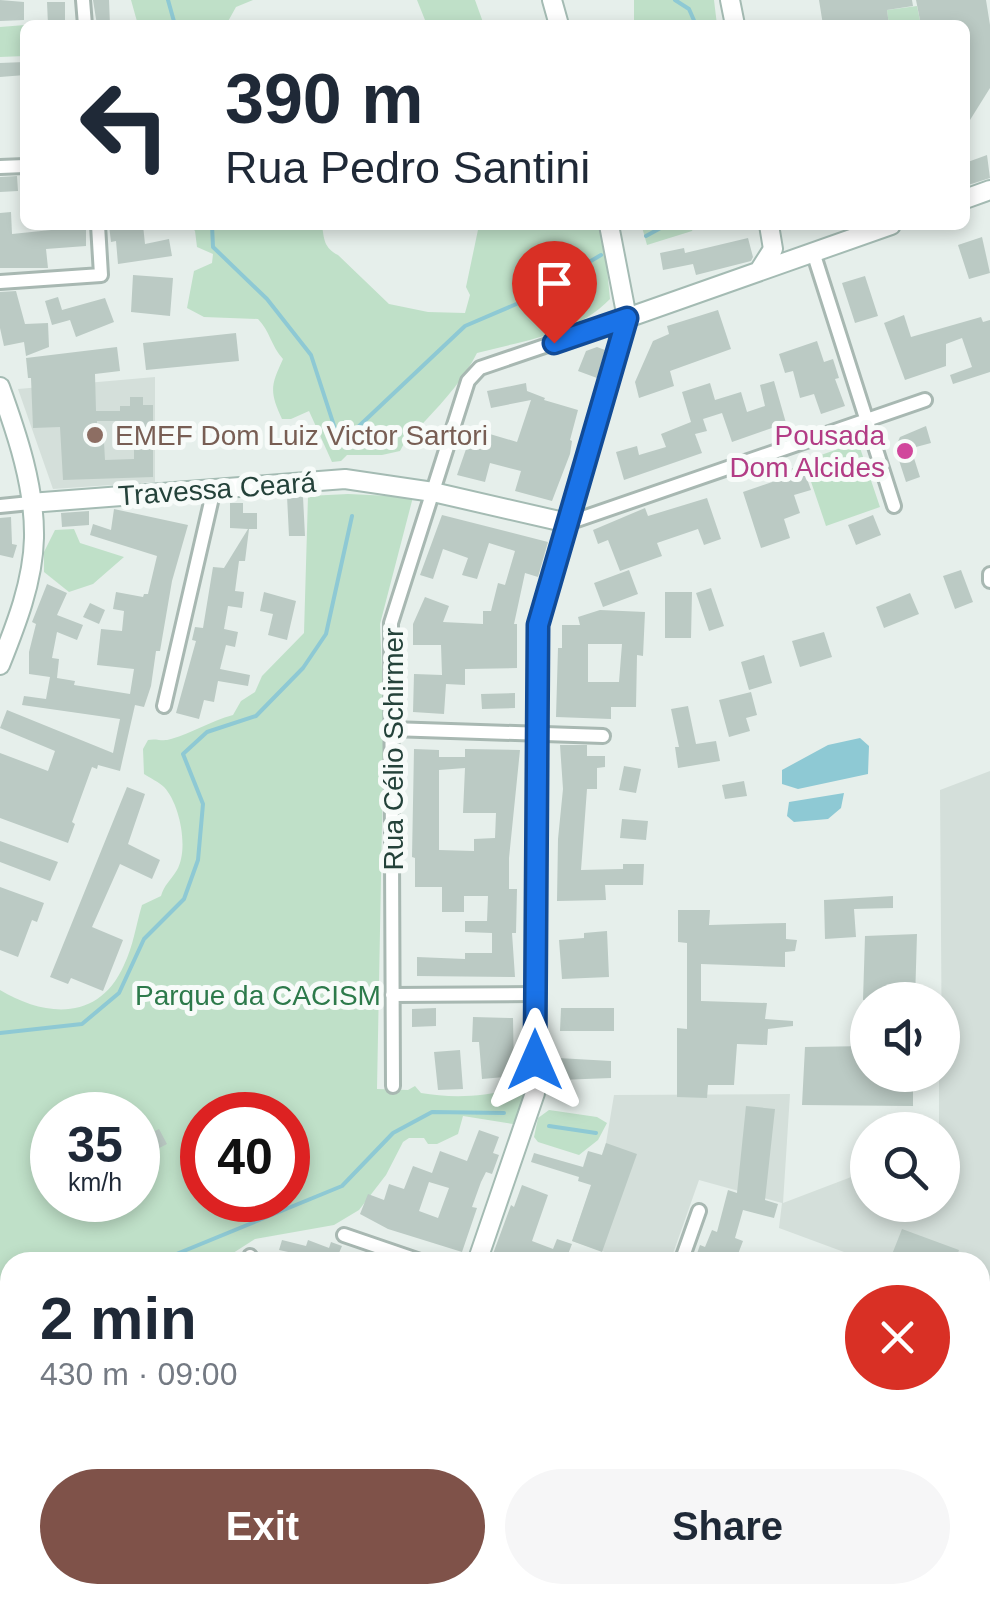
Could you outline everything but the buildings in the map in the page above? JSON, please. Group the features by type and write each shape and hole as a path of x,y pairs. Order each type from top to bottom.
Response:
{"street":[{"path":"0,282 101,275 98,230"},
{"path":"480,1252 535,1093 538,625 627,318 610,230"},
{"path":"759,271 773,248 770,230"},
{"path":"627,318 877,230"},
{"path":"773,248 792,260"},
{"path":"813,252 894,506"},
{"path":"620,269 642,296 660,306"},
{"name":"Rua Célio Schirmer","path":"393,1086 391,623 468,381 480,368 627,318"},
{"path":"0,387 25,466 34,538 22,610 0,665"},
{"path":"568,524 926,400"},
{"name":"Travessa Ceará","path":"0,506 345,480 432,492 568,524"},
{"path":"164,706 214,489"},
{"path":"990,574 990,581"},
{"path":"391,730 603,736"},
{"path":"392,994 536,994"},
{"path":"684,1252 698,1211"},
{"path":"344,1235 394,1252"}],"shaded area":[{"name":"EMEF Dom Luiz Victor Sartori","path":"155,377 155,482 53,489 18,389"},
{"path":"990,771 990,1252 844,1252 779,1228 782,1203 699,1180 674,1252 604,1252 572,1241 606,1143 614,1095 790,1094 783,1203 850,1177 850,1222 960,1222 960,1112 939,1112 939,1092 960,1092 960,982 941,982 940,790"}],"green space":[{"path":"131,0 253,0 236,7 229,20 137,20"},
{"path":"417,0 475,0 482,20 425,20"},
{"path":"634,0 714,0 716,20 634,20"},
{"path":"917,6 920,20 888,20 887,10"},
{"path":"20,25 20,56 0,57 0,27"},
{"path":"323,230 330,249 389,304 428,312 465,313 470,295 466,287 478,230 601,230 610,299 565,328 477,353 454,388 400,451 347,455 332,462 309,411 282,419 273,388 283,359 258,319 204,317 187,308 194,271 212,263 213,254 197,247 195,231"},
{"path":"643,230 692,230 692,231 647,245"},
{"path":"858,442 880,507 826,526 804,461"},
{"name":"Parque da CACISM","path":"308,496 413,497 380,624 384,720 377,1089 408,1090 415,1086 421,1093 462,1096 490,1094 528,1082 529,1089 513,1124 463,1116 458,1134 437,1144 428,1144 424,1138 403,1142 386,1175 359,1210 334,1225 255,1239 235,1252 0,1252 0,990 35,1006 70,1009 100,997 113,984 130,951 142,905 161,896 181,861 181,827 174,804 164,787 144,774 143,749 148,740 171,739 233,715 241,701 255,692 262,676 304,633"},
{"path":"74,529 80,543 124,557 93,584 69,592 44,572 44,552 55,530"},
{"path":"549,1110 597,1117 607,1123 598,1140 579,1155 538,1142 534,1137 538,1118"}],"water":[{"path":"860,738 869,746 868,774 798,789 782,784 782,770 828,745"},
{"path":"844,793 841,808 828,819 794,822 787,816 789,802"}],"waterway":[{"path":"168,0 174,20"},
{"path":"675,0 689,9 694,20"},
{"path":"212,230 213,247 267,299 311,355 340,444 465,326 521,302 601,255"},
{"path":"646,236 657,230"},
{"path":"0,1033 82,1024 119,993 144,939 184,899 198,860 203,804 183,754 207,732 256,716 303,668 326,634 352,516"},
{"path":"181,1252 342,1186 393,1133 432,1112 504,1113"},
{"path":"549,1126 596,1133"}],"place":[{"name":"EMEF Dom Luiz Victor Sartori","path":"95,435"},
{"name":"Pousada Dom Alcides","path":"905,451"}],"route":[{"path":"535,1060 538,625 627,318 554,343"}]}
